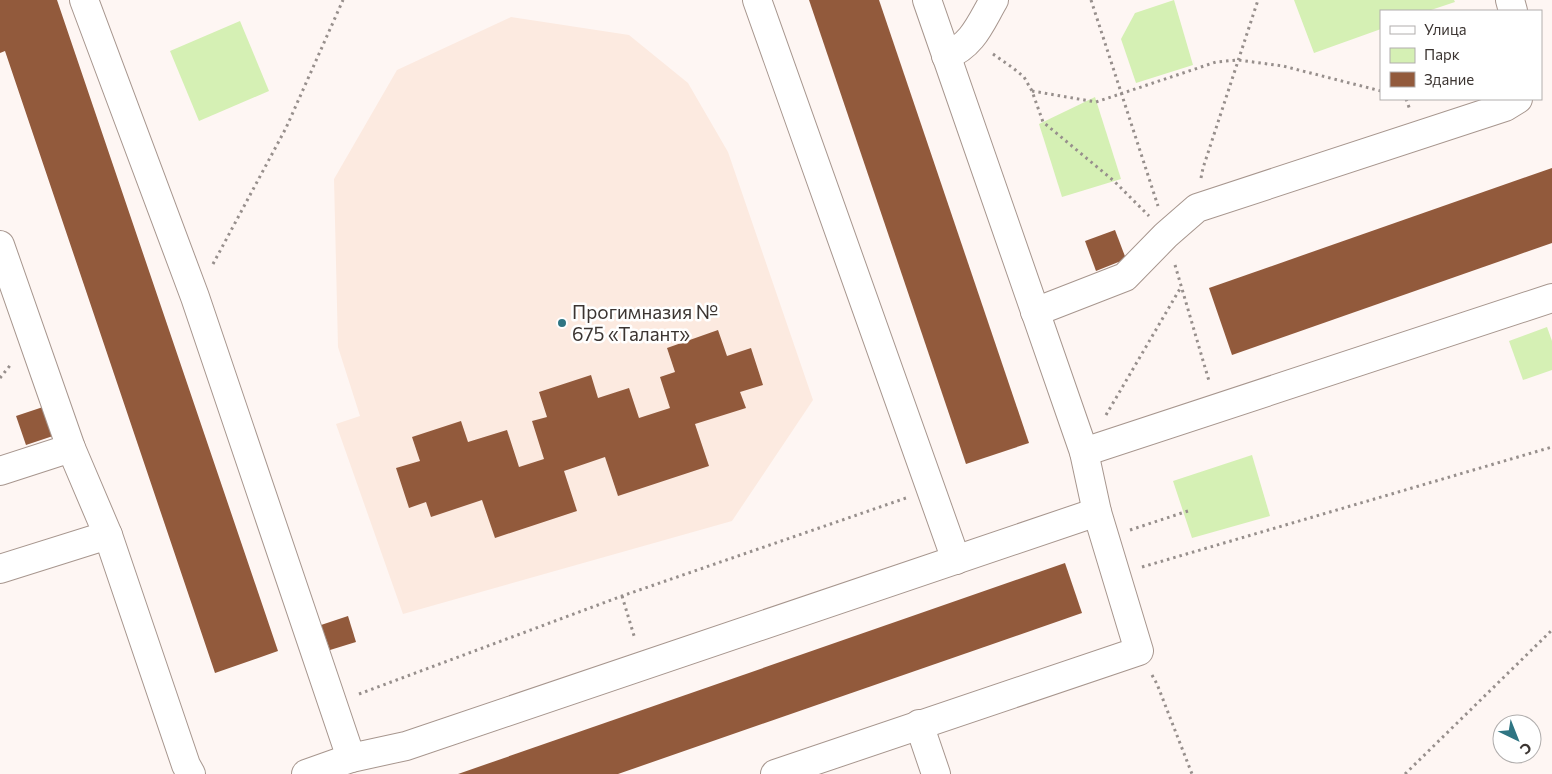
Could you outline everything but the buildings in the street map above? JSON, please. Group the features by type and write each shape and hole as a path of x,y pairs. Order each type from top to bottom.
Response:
{"lane":[{"path":"84,0 195,297 351,758"},
{"path":"757,0 956,560"},
{"path":"775,774 1139,651 1105,538 1084,452 926,0"},
{"path":"946,56 959,51 971,40 994,0"},
{"path":"1036,312 1125,278 1166,235 1197,208 1505,108 1517,100"},
{"path":"0,245 71,448 108,535 186,765 191,774"},
{"path":"1084,452 1552,298"},
{"path":"0,470 71,448"},
{"path":"306,774 351,758 406,746 1098,512"},
{"path":"0,569 108,535"},
{"path":"919,724 936,774"}],"path":[{"path":"195,297 286,128 343,0"},
{"path":"1092,0 1166,235 1217,408"},
{"path":"1197,208 1203,168 1258,0"},
{"path":"971,40 1013,68 1024,78 1032,91 1043,122 1114,181 1166,235"},
{"path":"1032,91 1096,102 1216,62 1238,60 1283,66 1380,91"},
{"path":"1084,452 1181,286"},
{"path":"1116,574 1552,447"},
{"path":"332,704 622,596 930,490"},
{"path":"1105,538 1191,510"},
{"path":"622,596 644,665"},
{"path":"1405,774 1552,630"},
{"path":"1139,651 1157,684 1192,774"}],"shaded area":[{"name":"Прогимназия № 675 «Талант»","path":"511,17 629,35 688,83 728,152 813,400 732,521 403,614 336,424 360,416 338,347 334,179 397,70"}],"green space":[{"path":"1174,0 1193,65 1136,83 1121,39 1135,13"},
{"path":"1294,0 1454,0 1455,2 1431,10 1380,10 1380,29 1314,53"},
{"path":"240,21 269,91 199,121 170,51"},
{"path":"1095,97 1121,179 1062,197 1039,124"},
{"path":"1547,327 1552,341 1552,370 1523,380 1509,341"},
{"path":"1252,455 1270,516 1192,538 1173,481"}],"place":[{"name":"Прогимназия № 675 «Талант»","path":"562,323"}]}
